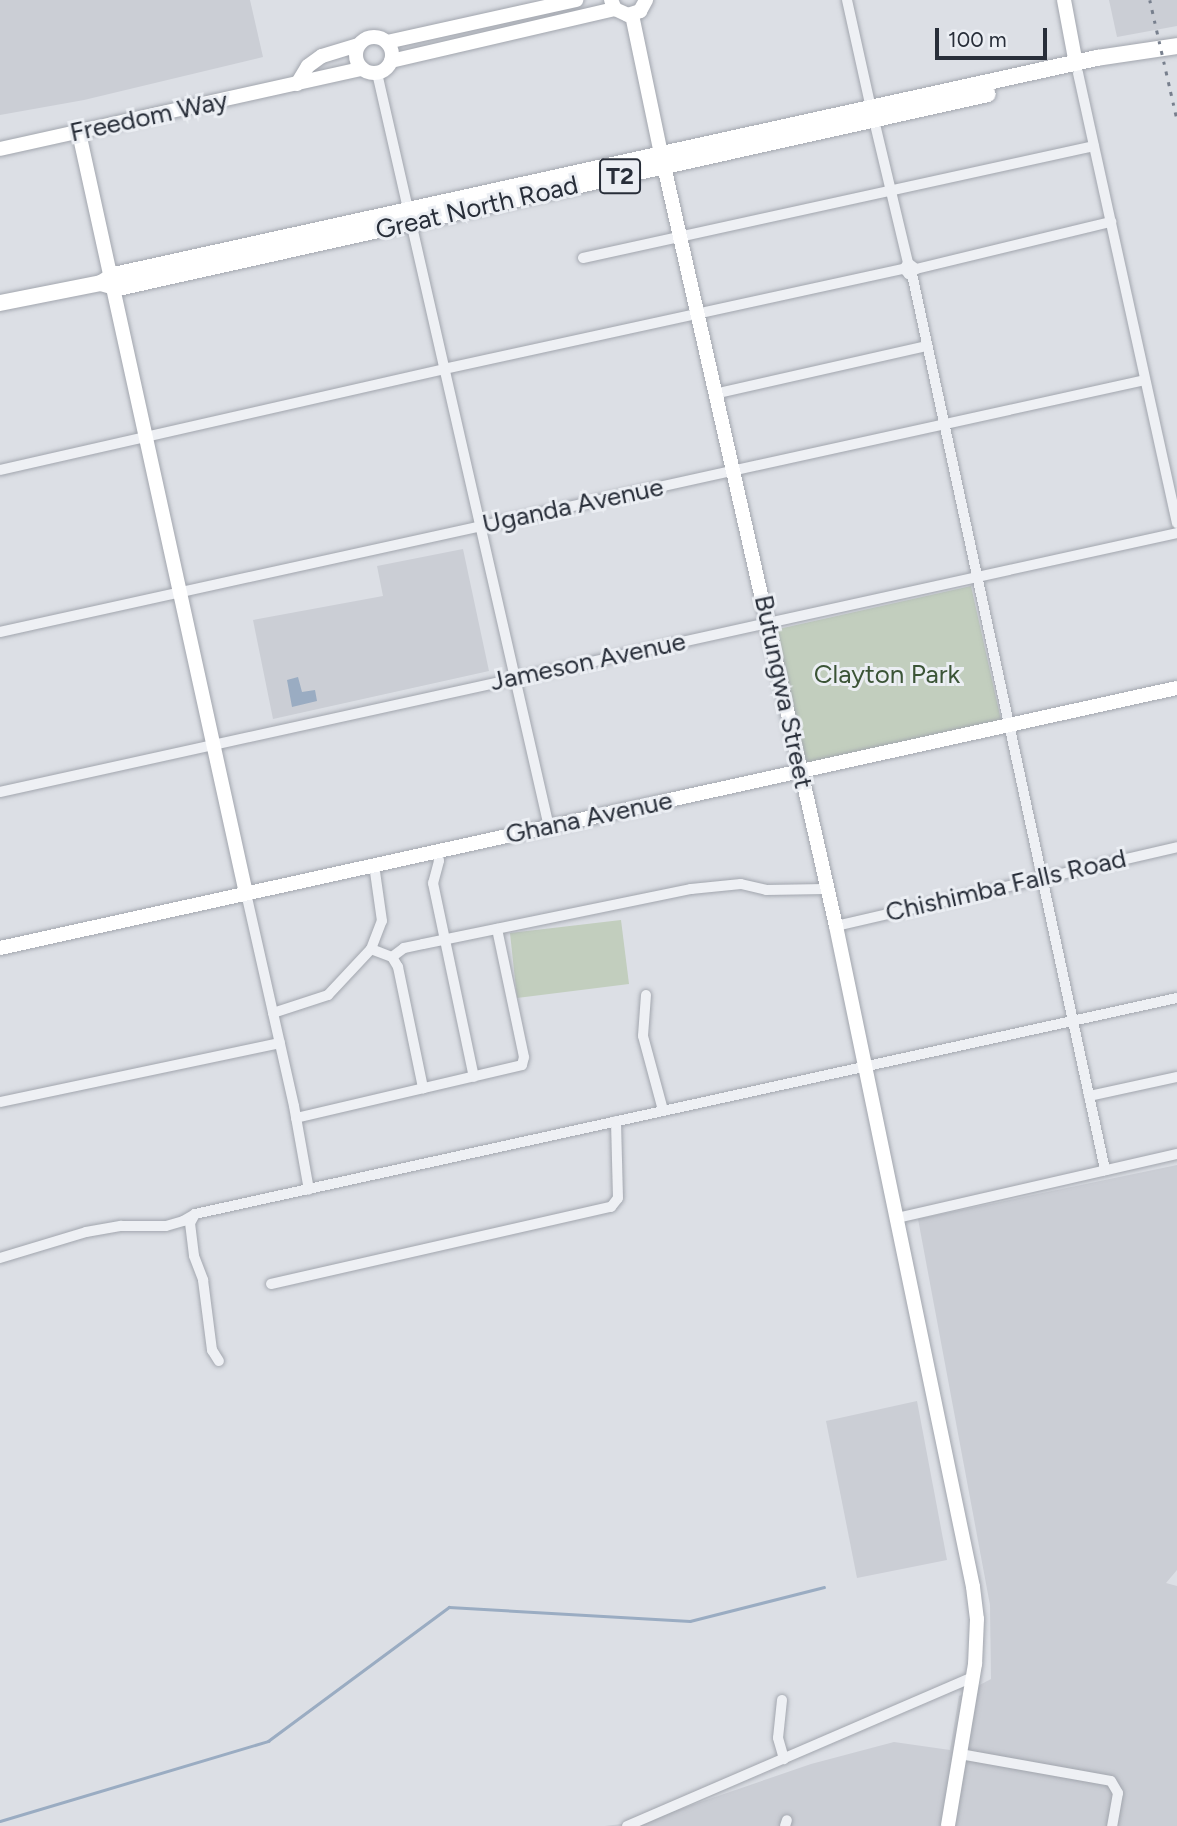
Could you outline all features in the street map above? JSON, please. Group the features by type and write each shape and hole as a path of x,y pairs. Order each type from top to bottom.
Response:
{"highway":[{"name":"Great North Road","path":"0,303 409,217 1177,46"}],"main road":[{"path":"297,84 307,65 322,56 358,45 372,37 387,42 576,0"},
{"path":"1064,0 1077,69"},
{"path":"391,61 613,5 623,15 632,15 650,1"},
{"name":"Butungwa Street","path":"632,15 714,394 769,623 836,926 863,1068 974,1587 977,1619 973,1677 948,1826"},
{"path":"443,29 447,48"},
{"path":"358,45 356,60 369,71 386,69 391,61 392,51 387,42"},
{"name":"Freedom Way","path":"0,149 297,84 369,71"},
{"path":"79,133 109,282 146,437 246,893"},
{"name":"Ghana Avenue","path":"0,948 1177,688"}],"street":[{"path":"847,0 927,346 1105,1170"},
{"path":"1077,69 1177,523"},
{"path":"369,71 409,217 549,827"},
{"path":"583,258 1094,146"},
{"path":"0,470 1111,222"},
{"path":"714,394 927,346"},
{"name":"Uganda Avenue","path":"0,632 1145,380"},
{"name":"Jameson Avenue","path":"0,792 1177,533"},
{"name":"Chishimba Falls Road","path":"836,926 1177,846"},
{"path":"437,851 439,861 433,883 474,1077"},
{"path":"273,1013 328,995 371,949 382,921 374,865"},
{"path":"392,957 404,948 691,889 741,884 766,890 826,889"},
{"path":"246,893 296,1118 309,1190"},
{"path":"296,1118 519,1067 524,1061 497,929"},
{"path":"371,949 392,957 398,967 423,1088"},
{"path":"646,995 643,1036 663,1110"},
{"path":"0,1258 86,1232 121,1226 166,1226 183,1221 195,1213 1177,998"},
{"path":"0,1102 280,1043"},
{"path":"1089,1096 1177,1077"},
{"path":"271,1284 611,1207 618,1198 616,1121"},
{"path":"897,1218 1177,1154"},
{"path":"195,1213 190,1223 194,1256 203,1280 212,1350 219,1361"},
{"path":"627,1826 973,1677"},
{"path":"782,1700 778,1738 784,1759"},
{"path":"960,1754 1111,1781 1118,1793 1112,1826"}],"shaded area":[{"path":"0,0 250,0 263,57 84,100 0,115"},
{"path":"1109,0 1177,0 1177,26 1117,37"},
{"path":"463,549 489,671 273,719 253,620 383,596 377,566"},
{"path":"1177,1165 1177,1570 1166,1583 1177,1586 1177,1826 605,1826 645,1821 811,1764 894,1742 950,1750 959,1696 991,1679 990,1605 918,1219"},
{"path":"917,1401 947,1560 857,1578 826,1421"}],"green space":[{"name":"Clayton Park","path":"971,586 1001,720 804,764 774,630"},
{"path":"621,920 629,984 517,998 510,933"}],"water":[{"path":"298,677 302,692 315,690 317,701 292,707 287,680"}],"waterway":[{"path":"0,1821 268,1741 449,1607 690,1621 824,1587"}],"railway":[{"path":"1150,0 1177,119"}]}
